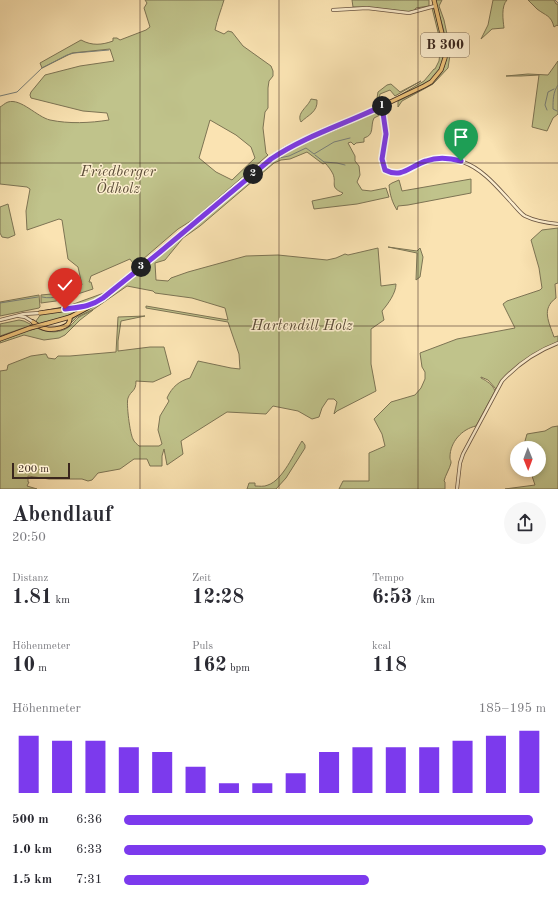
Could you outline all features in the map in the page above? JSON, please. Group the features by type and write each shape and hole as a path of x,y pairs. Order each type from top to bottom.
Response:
{"main road":[{"name":"B 300","path":"0,339 70,316 94,304 160,252 271,159 300,142 424,86 437,76 441,70 446,51 434,0"},
{"path":"40,313 94,304"},
{"path":"33,322 46,329 54,330 67,325 69,323 70,316"}],"street":[{"path":"333,10 367,8 405,13 435,6"},
{"path":"382,106 386,134 382,159 385,170 392,173 400,173 428,160 442,158 455,159 471,165 481,173 524,215 536,220 558,224"},
{"path":"0,320 40,313"},
{"path":"16,316 33,322"},
{"path":"457,489 460,463 463,454 502,381 508,374 527,360 558,343"}],"green space":[{"name":"Friedberger Ödholz","path":"145,0 224,0 215,30 224,34 228,31 232,32 243,46 271,66 273,71 273,76 269,81 268,108 265,112 263,128 266,153 268,155 194,219 178,229 135,266 130,259 91,276 89,282 91,282 93,289 56,301 41,303 41,295 62,293 82,285 78,267 68,259 62,220 59,219 27,230 26,211 30,189 27,187 0,184 0,107 8,102 18,103 45,118 65,122 80,123 109,120 107,113 83,111 31,98 30,95 45,75 80,66 114,61 110,49 72,53 42,68 40,63 81,40 93,44 101,44 113,41 113,38 120,40 146,30 150,27 144,8 147,3","holes":["210,120 236,135 251,147 255,158 232,180 216,172 199,158"]},
{"path":"352,0 429,0 429,6 416,8 414,11 403,12 353,7"},
{"path":"435,0 442,0 439,6 448,39 450,55 448,68 433,84 402,101 398,107 398,101 431,84 439,75 444,66 446,44"},
{"path":"493,0 507,0 503,9 504,28 492,29 481,39 488,25"},
{"path":"528,0 554,0 556,4 558,4 558,26 557,25 554,27 550,18 537,9"},
{"path":"432,8 434,9 442,41 442,61 439,70 432,79 422,86 397,97 424,81 435,69 439,61 441,44"},
{"path":"558,61 558,114 553,118 547,131 532,127 539,75 506,76 528,74 548,75"},
{"path":"421,81 395,96 390,90 380,94 379,99 377,98 378,92 387,85 391,84 400,92"},
{"path":"311,99 317,100 316,108 301,122 301,113"},
{"path":"382,103 368,112 294,143 263,164 270,156 299,139"},
{"name":"Hartendill Holz","path":"381,110 382,114 374,118 370,135 364,138 364,142 356,143 354,145 351,142 348,143 355,156 355,161 359,166 360,175 357,182 362,190 371,191 386,188 389,197 357,204 314,209 312,201 341,195 343,193 336,189 333,174 327,165 325,163 323,164 307,152 290,159 281,160 274,163 200,226 183,238 165,260 155,263 156,280 168,281 171,278 188,272 246,256 278,255 327,260 345,254 348,255 378,248 381,286 396,284 396,287 389,302 382,311 384,320 371,329 371,364 376,391 334,414 337,402 334,399 328,399 322,408 319,417 312,419 298,411 273,406 266,414 227,412 181,441 183,454 167,465 164,449 162,466 150,466 147,459 134,459 120,469 98,473 92,480 88,481 82,479 49,479 28,476 29,482 27,486 37,489 0,489 0,371 7,370 8,365 31,356 45,354 48,358 55,359 58,356 116,352 118,317 145,316 121,321 118,351 150,347 164,347 171,374 153,382 136,381 134,389 129,395 128,412 131,431 133,440 139,446 159,446 162,444 158,430 160,416 169,401 167,398 176,385 190,378 198,361 240,369 239,354 228,322 146,308 146,306 228,320 225,308 192,298 155,293 153,291 127,286 94,309 77,317 70,324 73,318 95,306 117,289 272,160 290,148"},
{"path":"471,179 471,193 398,206 397,210 389,185 399,180 402,191"},
{"path":"8,204 15,235 8,238 2,237 0,233 0,207"},
{"path":"188,225 106,294 86,306 42,311 68,306 104,293"},
{"path":"558,228 558,283 555,284 556,298 551,302 547,311 550,326 554,337 558,336 558,342 516,367 508,374 496,389 488,380 481,377 491,385 495,391 476,426 462,433 452,446 450,458 451,463 444,481 445,489 339,489 343,481 369,481 369,453 385,446 382,434 374,419 391,402 415,395 421,388 425,379 425,372 422,367 420,353 457,339 515,328 503,304 507,301 542,288 539,268 531,240 542,230"},
{"path":"388,247 417,251 420,248 423,257 420,277 416,280 417,253"},
{"path":"39,295 39,308 0,316 0,302"},
{"path":"82,309 57,320 38,324 36,321 41,314"},
{"path":"93,310 65,335 59,338 44,340 24,335 0,343 0,341 37,328 49,332 66,329 79,317"},
{"path":"19,320 32,325 0,336 0,324"},
{"path":"558,426 558,489 505,489 535,485 532,477 546,477 546,441 525,441 527,434 545,431 552,427"},
{"path":"302,441 305,448 286,478 276,489 247,489 249,483 255,483 255,486 266,486 279,478 288,466"}],"waterway":[{"path":"555,0 558,3"},
{"path":"0,96 17,92 42,68 67,55 109,50"},
{"path":"557,111 553,109 553,102 554,93 558,85"},
{"path":"547,110 545,105 548,92 554,89"},
{"path":"260,171 273,161 289,156 306,148 314,154 334,142 350,138"},
{"path":"315,155 324,162 345,165"},
{"path":"197,224 251,178"},
{"path":"170,246 196,226"},
{"path":"42,297 56,297 78,290"},
{"path":"0,303 38,297"}],"route":[{"path":"65,309 94,304 103,298 207,214 278,154 289,147 342,125 382,106 386,134 382,159 385,170 396,174 406,171 428,160 442,158 461,161"}]}
